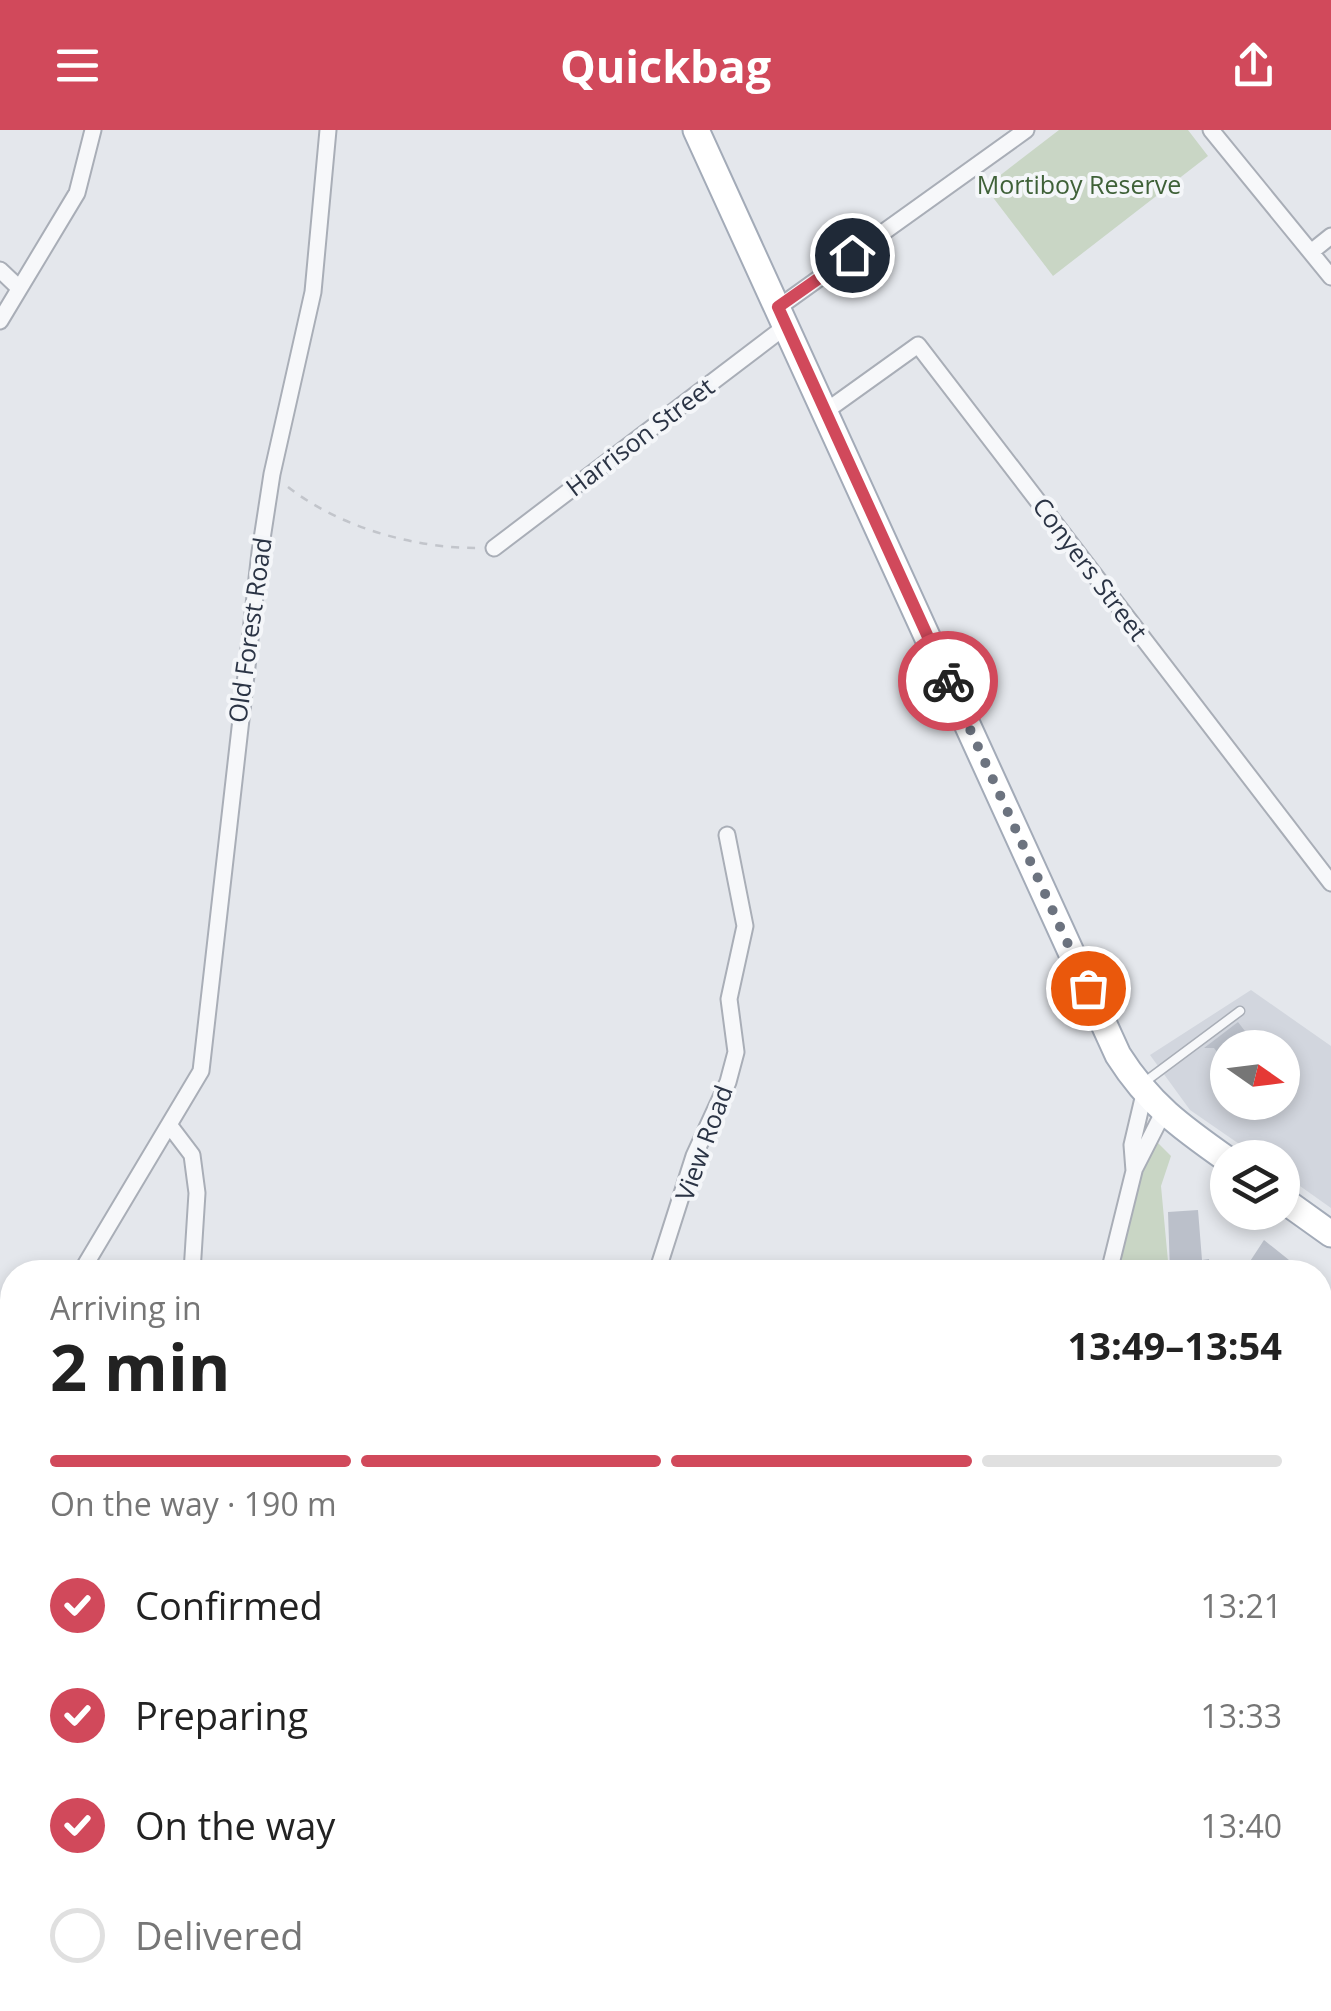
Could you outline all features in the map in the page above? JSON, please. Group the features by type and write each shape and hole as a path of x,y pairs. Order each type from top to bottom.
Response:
{"main road":[{"path":"696,130 1118,1055 1141,1090 1163,1113 1210,1147"},
{"path":"1300,1212 1331,1234"}],"street":[{"path":"0,321 77,194 93,130"},
{"name":"Old Forest Road","path":"88,1260 201,1071 237,730 272,474 312,292 328,130"},
{"name":"Harrison Street","path":"494,548 782,317 1026,130"},
{"path":"1211,130 1331,277"},
{"path":"1312,252 1331,236"},
{"path":"0,270 18,286"},
{"name":"Conyers Street","path":"826,411 918,345 1331,883"},
{"name":"View Road","path":"661,1260 694,1156 728,1082 736,1052 729,1000 745,926 727,835"},
{"path":"1134,1171 1132,1145 1141,1090"},
{"path":"1112,1260 1134,1171 1163,1113"},
{"path":"170,1126 192,1156 198,1192 193,1260"}],"lane":[{"path":"1141,1090 1240,1012"}],"path":[{"path":"272,474 313,506 359,524 422,544 494,548"}],"shaded area":[{"path":"1251,990 1331,1046 1331,1208 1300,1186 1300,1140 1233,1140 1190,1110 1150,1055"}],"green space":[{"name":"Mortiboy Reserve","path":"1059,130 1188,130 1208,156 1053,276 985,187"},
{"path":"1154,1139 1171,1156 1161,1186 1168,1260 1117,1260 1132,1200"}],"building":[{"path":"1238,1022 1244,1030 1228,1030"},
{"path":"1198,1210 1202,1260 1170,1260 1168,1212"},
{"path":"1264,1240 1289,1260 1251,1260"}],"way so far":[{"path":"948,681 1088,988"}],"route":[{"path":"852,255 778,307 948,681"}]}
